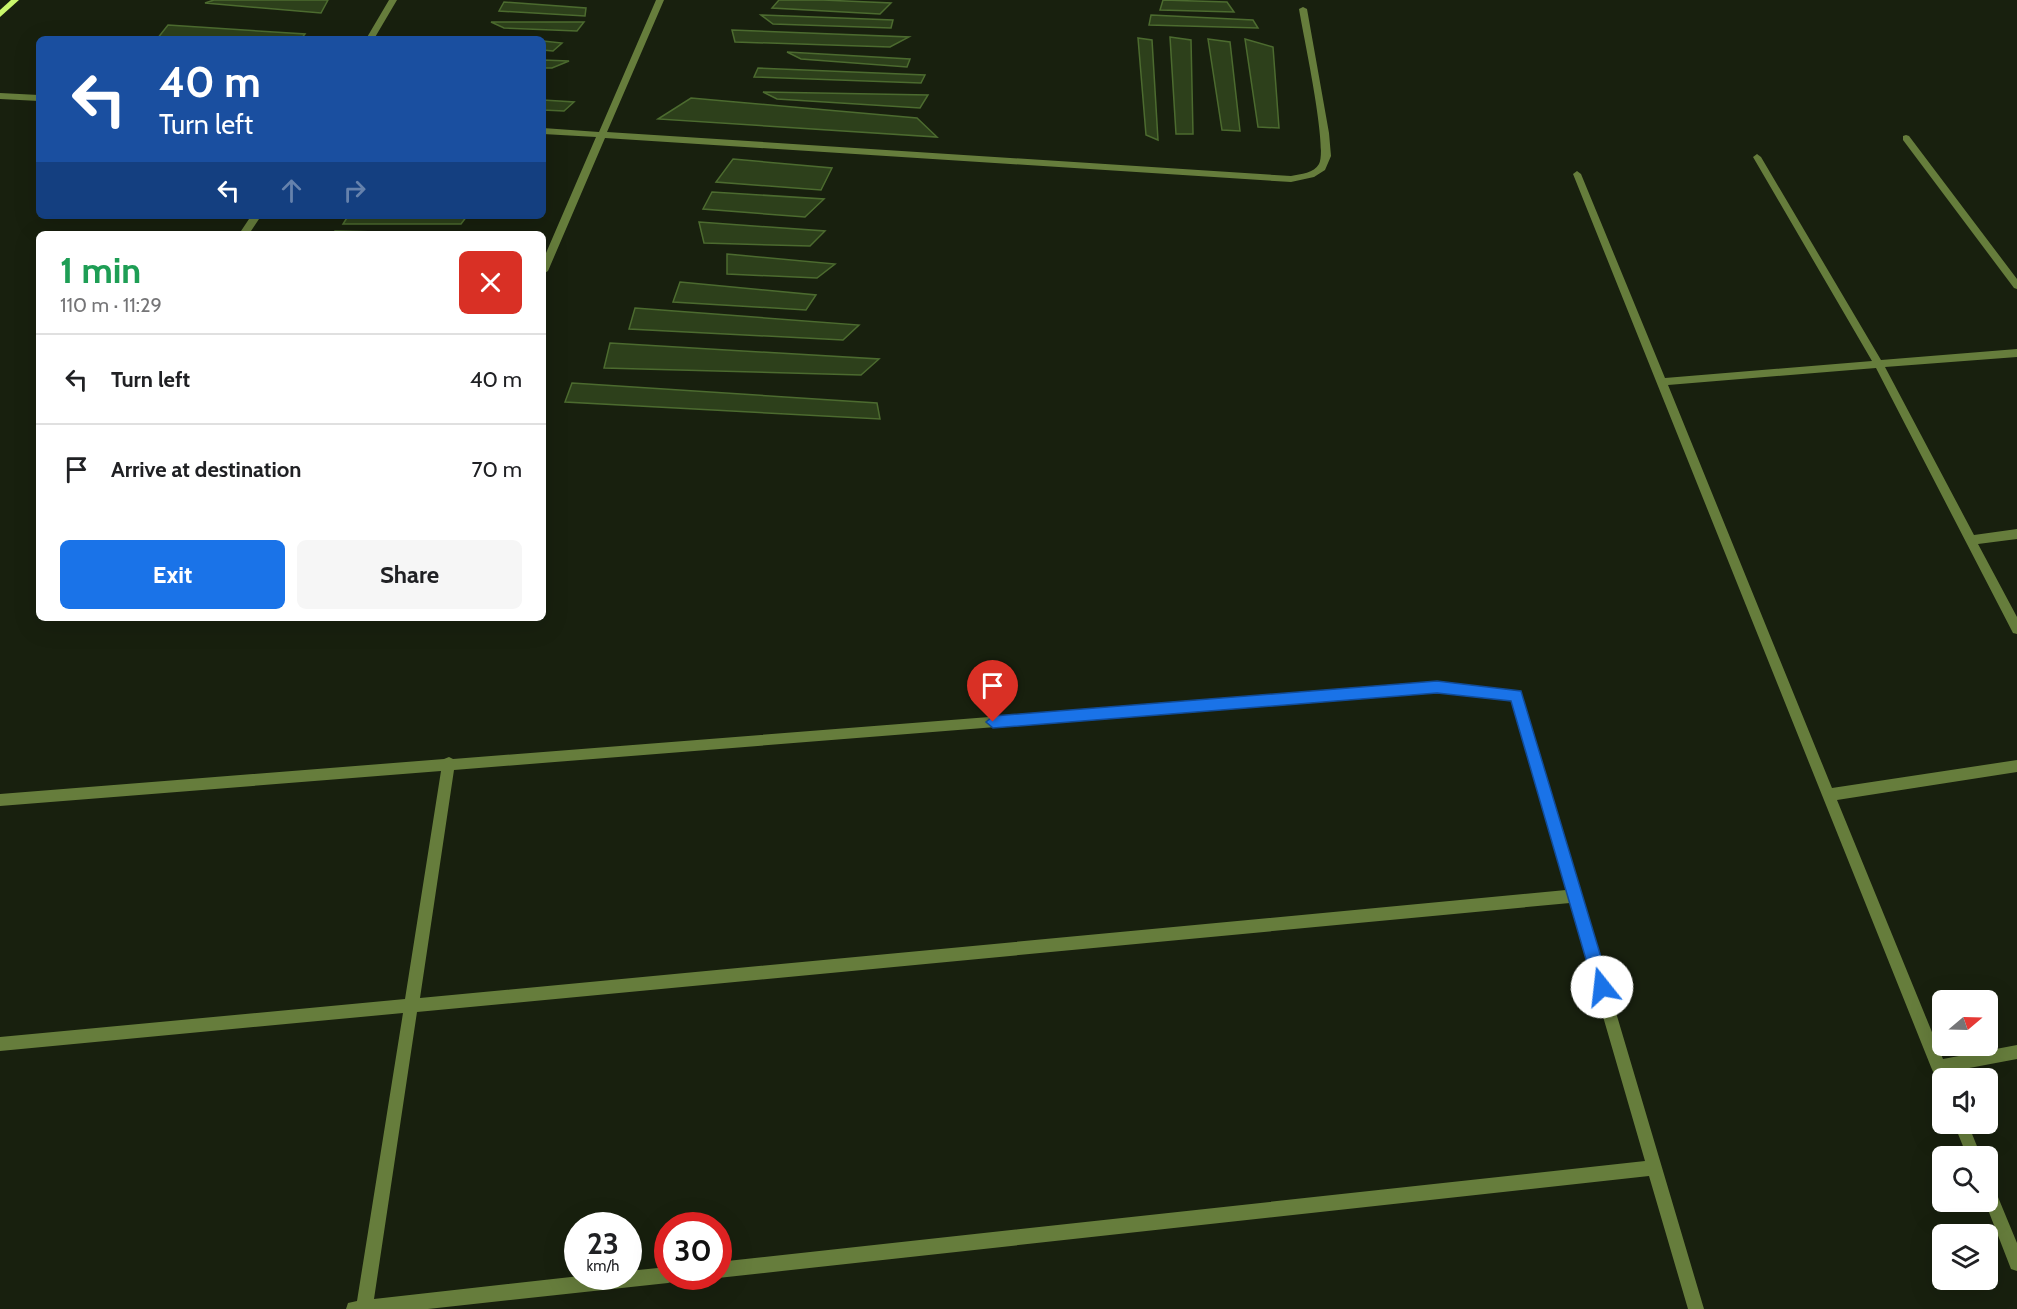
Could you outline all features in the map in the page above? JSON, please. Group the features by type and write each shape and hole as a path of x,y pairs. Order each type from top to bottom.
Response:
{"main road":[{"path":"0,15 15,0"}],"street":[{"path":"372,36 393,0"},
{"path":"546,264 660,0"},
{"path":"546,131 1258,178 1291,179 1311,176 1322,168 1327,156 1303,9"},
{"path":"0,96 36,98"},
{"path":"1905,138 2017,286"},
{"path":"1757,157 1879,365 2017,629"},
{"path":"1577,174 1938,1068"},
{"path":"1661,382 2017,353"},
{"path":"1970,540 2017,534"},
{"path":"0,800 1437,687 1516,696 1696,1309"},
{"path":"449,763 412,1004 361,1309 654,1277"},
{"path":"1828,795 2017,766"},
{"path":"0,1044 1575,896"},
{"path":"1958,1068 2017,1052"},
{"path":"732,1268 1655,1168"},
{"path":"1997,1212 2017,1263"}],"building":[{"path":"214,0 328,0 321,13 205,3"},
{"path":"779,0 891,3 880,14 772,8"},
{"path":"1163,0 1227,2 1234,12 1160,10"},
{"path":"504,2 586,8 585,16 499,11"},
{"path":"761,15 893,20 891,28 773,24"},
{"path":"1151,15 1253,20 1258,28 1149,25"},
{"path":"491,22 584,22 577,31 504,28"},
{"path":"168,25 305,34 303,36 159,36"},
{"path":"732,30 909,37 890,47 735,42"},
{"path":"1170,37 1191,40 1193,134 1176,134"},
{"path":"1138,38 1152,40 1158,140 1146,135"},
{"path":"1208,39 1230,42 1240,131 1222,130"},
{"path":"1245,39 1273,47 1279,128 1258,127"},
{"path":"546,41 562,43 553,51 546,50"},
{"path":"787,52 910,59 907,67 801,59"},
{"path":"546,60 569,61 546,68"},
{"path":"758,68 925,75 921,83 754,77"},
{"path":"763,92 928,95 920,108 777,99"},
{"path":"691,98 917,118 937,137 658,119"},
{"path":"546,100 574,102 564,111 546,110"},
{"path":"733,159 832,168 821,190 716,182"},
{"path":"712,192 824,199 805,217 703,209"},
{"path":"346,219 465,219 461,224 343,224"},
{"path":"699,222 825,231 810,246 704,243"},
{"path":"727,254 835,264 817,278 727,274"},
{"path":"680,282 816,295 806,310 673,302"},
{"path":"635,308 859,325 843,340 629,329"},
{"path":"610,343 879,359 861,375 604,368"},
{"path":"572,383 877,403 880,419 565,402"}],"route":[{"path":"993,722 1437,687 1516,696 1602,987"}]}
